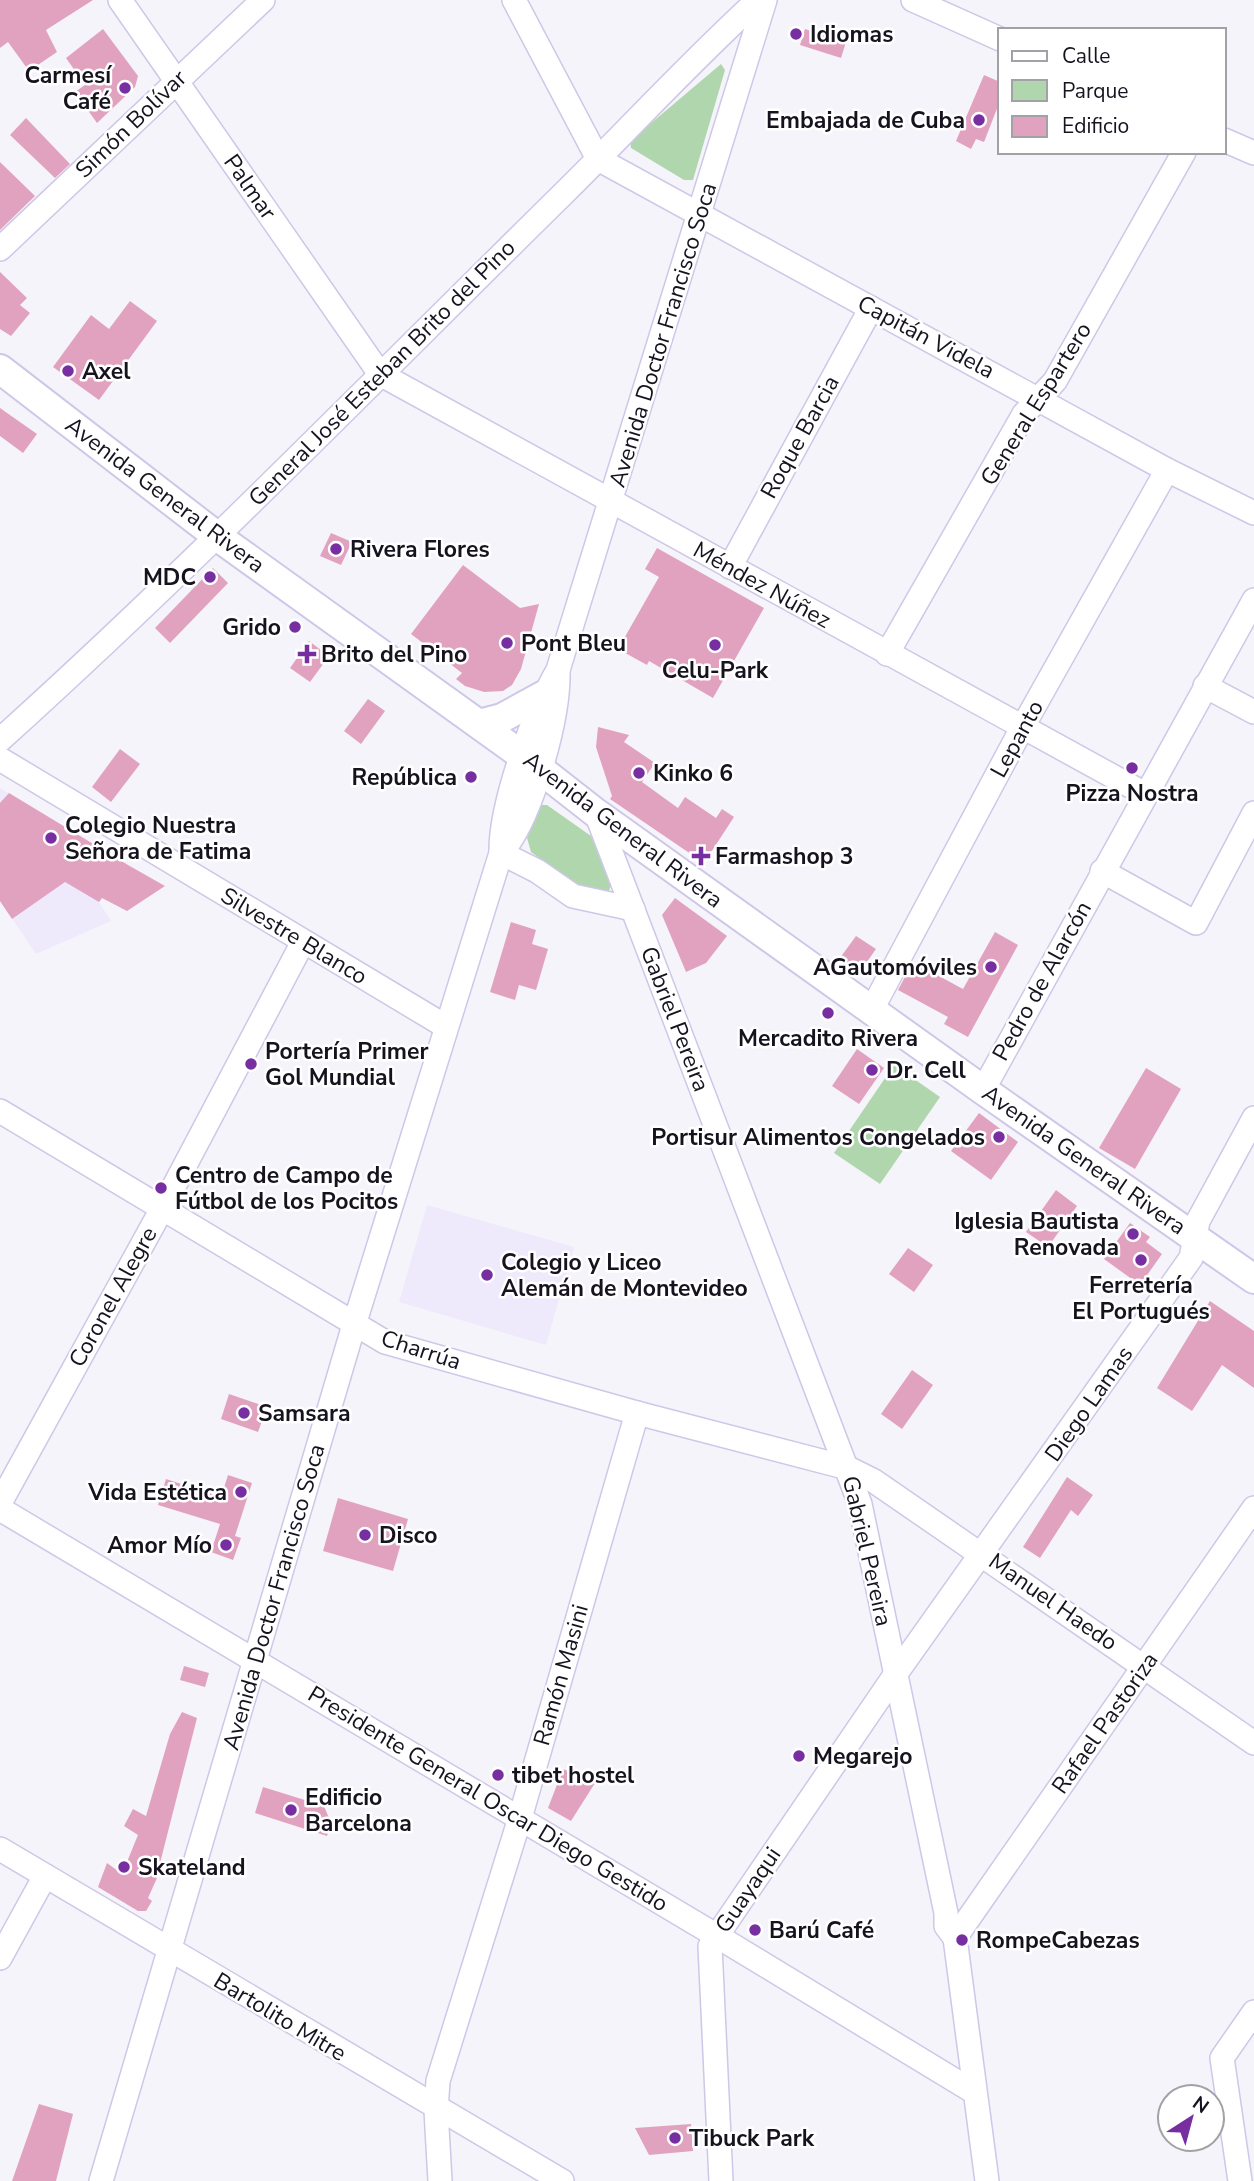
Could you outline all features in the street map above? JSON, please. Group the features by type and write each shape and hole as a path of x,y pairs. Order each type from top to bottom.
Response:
{"main road":[{"name":"Avenida General Rivera","path":"0,369 218,537 479,724 596,813 871,1011 1254,1279"},
{"path":"479,724 502,718 544,695"}],"street":[{"name":"Palmar","path":"120,0 380,374"},
{"name":"Simón Bolívar","path":"0,249 263,0"},
{"path":"514,0 598,159"},
{"name":"General José Esteban Brito del Pino","path":"0,740 218,537 598,159 699,53 758,0"},
{"name":"Avenida Doctor Francisco Soca","path":"531,762 544,695 558,670 701,215 765,0"},
{"path":"913,0 998,38"},
{"path":"1226,141 1254,153"},
{"name":"General Espartero","path":"887,654 1024,414 1055,381 1183,154"},
{"name":"Capitán Videla","path":"598,159 1167,470 1254,513"},
{"name":"Roque Barcia","path":"730,567 871,308"},
{"name":"Méndez Núñez","path":"380,374 1145,794"},
{"name":"Lepanto","path":"871,1011 1022,728 1167,470"},
{"name":"Pedro de Alarcón","path":"983,1090 1254,600"},
{"name":"Avenida Doctor Francisco Soca","path":"101,2181 354,1325 501,853 500,831 559,700 558,670"},
{"path":"1205,685 1254,712"},
{"name":"Silvestre Blanco","path":"0,759 445,1026"},
{"name":"Gabriel Pereira","path":"596,813 860,1504 946,1913 946,1926 955,1938 987,2181"},
{"path":"1102,871 1196,923 1254,813"},
{"path":"501,853 537,871 573,895 633,909"},
{"name":"Coronel Alegre","path":"0,1503 163,1207 303,942"},
{"name":"Charrúa","path":"0,1111 384,1342 848,1468"},
{"name":"Diego Lamas","path":"895,1675 984,1554 1191,1258 1198,1221 1254,1118"},
{"name":"Ramón Masini","path":"440,2181 436,2109 438,2081 520,1818 638,1413"},
{"name":"Manuel Haedo","path":"848,1468 874,1481 984,1554 1254,1743"},
{"name":"Rafael Pastoriza","path":"955,1938 1254,1508"},
{"name":"Presidente General Oscar Diego Gestido","path":"0,1509 974,2092"},
{"name":"Guayaqui","path":"720,2181 710,1946 895,1675"},
{"name":"Bartolito Mitre","path":"0,1849 562,2181"},
{"path":"0,1958 45,1877"},
{"path":"1240,2181 1222,2058 1254,2012"}],"shaded area":[{"path":"0,788 128,865 99,902 111,921 36,954 0,901"},
{"name":"Colegio y Liceo Alemán de Montevideo","path":"427,1205 574,1247 546,1345 399,1302"}],"green space":[{"path":"721,64 725,70 693,180 684,180 631,148 630,141"},
{"path":"540,805 547,805 591,836 611,885 609,891 596,893 583,890 531,852 527,838"},
{"path":"894,1065 940,1097 880,1184 834,1153"}],"building":[{"path":"0,0 93,0 46,30 57,52 29,71 8,42 0,48"},
{"path":"103,29 138,76 135,87 97,123 75,92 85,85 66,58"},
{"path":"805,29 846,42 841,58 800,45"},
{"name":"Embajada de Cuba","path":"984,75 998,81 998,106 984,142 976,139 971,149 956,141"},
{"path":"26,118 70,164 55,178 10,135"},
{"path":"0,162 35,196 0,230"},
{"path":"0,272 27,298 20,305 30,313 11,336 0,329"},
{"path":"130,301 157,321 99,400 53,367 91,315 109,329"},
{"path":"0,408 37,434 23,453 0,436"},
{"name":"Rivera Flores","path":"331,533 352,542 341,565 320,556"},
{"path":"657,548 764,608 713,698 649,661 647,665 618,649 659,577 645,569"},
{"path":"463,565 520,608 539,604 521,669 512,685 503,691 484,692 465,686 456,679 462,673 411,634"},
{"path":"213,568 228,583 170,643 155,628"},
{"path":"309,641 329,656 310,682 290,668"},
{"path":"368,699 385,711 361,744 344,731"},
{"path":"598,727 629,735 624,742 655,763 642,782 678,808 685,797 716,818 722,809 734,817 704,863 610,799 612,796 596,747"},
{"path":"120,749 140,764 111,802 92,787"},
{"path":"9,793 165,886 127,911 102,898 99,902 65,882 12,919 0,901 0,803"},
{"path":"675,898 727,936 706,963 686,972 662,915"},
{"path":"511,922 536,930 532,944 548,949 536,990 519,985 515,1000 490,992"},
{"name":"AGautomóviles","path":"995,932 1018,945 968,1037 944,1024 948,1017 898,990 913,962 963,989"},
{"path":"856,936 876,949 857,976 837,962"},
{"path":"857,1049 884,1068 859,1104 832,1086"},
{"path":"1146,1068 1181,1089 1135,1169 1099,1148"},
{"path":"979,1113 1018,1142 991,1180 951,1151"},
{"path":"1056,1190 1077,1206 1048,1247 1026,1232"},
{"path":"1130,1223 1150,1237 1146,1242 1162,1254 1140,1285 1104,1259"},
{"path":"908,1248 933,1265 914,1292 889,1274"},
{"path":"1210,1301 1254,1331 1254,1388 1222,1365 1192,1411 1157,1388"},
{"path":"912,1370 933,1385 902,1429 881,1414"},
{"name":"Samsara","path":"229,1394 267,1407 258,1432 221,1419"},
{"path":"228,1475 252,1483 235,1536 241,1538 233,1560 211,1552 220,1524 158,1505 166,1479 221,1497"},
{"path":"1067,1477 1093,1495 1078,1516 1071,1510 1040,1558 1023,1547"},
{"name":"Disco","path":"338,1498 408,1519 393,1571 323,1551"},
{"path":"184,1666 209,1673 205,1687 180,1680"},
{"path":"182,1712 197,1718 159,1867 153,1875 157,1878 148,1898 152,1901 146,1911 138,1911 98,1887 107,1863 122,1874 138,1835 124,1826 133,1809 146,1816 170,1734"},
{"path":"563,1769 595,1783 571,1821 548,1808"},
{"name":"Edificio Barcelona","path":"263,1787 324,1806 331,1823 327,1836 255,1813"},
{"path":"39,2104 73,2114 56,2181 12,2181"},
{"name":"Tibuck Park","path":"691,2124 693,2151 649,2155 635,2128"}],"place":[{"name":"Idiomas","path":"796,34"},
{"name":"Carmesí Café","path":"125,88"},
{"name":"Embajada de Cuba","path":"979,120"},
{"name":"Axel","path":"68,371"},
{"name":"Rivera Flores","path":"336,549"},
{"name":"MDC","path":"210,577"},
{"name":"Grido","path":"295,627"},
{"name":"Pont Bleu","path":"507,643"},
{"name":"Celu-Park","path":"715,645"},
{"name":"Brito del Pino","path":"307,654"},
{"name":"Pizza Nostra","path":"1132,768"},
{"name":"Kinko 6","path":"639,773"},
{"name":"República","path":"471,777"},
{"name":"Colegio Nuestra Señora de Fatima","path":"51,838"},
{"name":"Farmashop 3","path":"701,856"},
{"name":"AGautomóviles","path":"991,967"},
{"name":"Mercadito Rivera","path":"828,1013"},
{"name":"Portería Primer Gol Mundial","path":"251,1064"},
{"name":"Dr. Cell","path":"872,1070"},
{"name":"Portisur Alimentos Congelados","path":"999,1137"},
{"name":"Centro de Campo de Fútbol de los Pocitos","path":"161,1188"},
{"name":"Iglesia Bautista Renovada","path":"1133,1234"},
{"name":"Ferretería El Portugués","path":"1141,1260"},
{"name":"Colegio y Liceo Alemán de Montevideo","path":"487,1275"},
{"name":"Samsara","path":"244,1413"},
{"name":"Vida Estética","path":"241,1492"},
{"name":"Disco","path":"365,1535"},
{"name":"Amor Mío","path":"226,1545"},
{"name":"Megarejo","path":"799,1756"},
{"name":"tibet hostel","path":"498,1775"},
{"name":"Edificio Barcelona","path":"291,1810"},
{"name":"Skateland","path":"124,1867"},
{"name":"Barú Café","path":"755,1930"},
{"name":"RompeCabezas","path":"962,1940"},
{"name":"Tibuck Park","path":"675,2138"}]}
